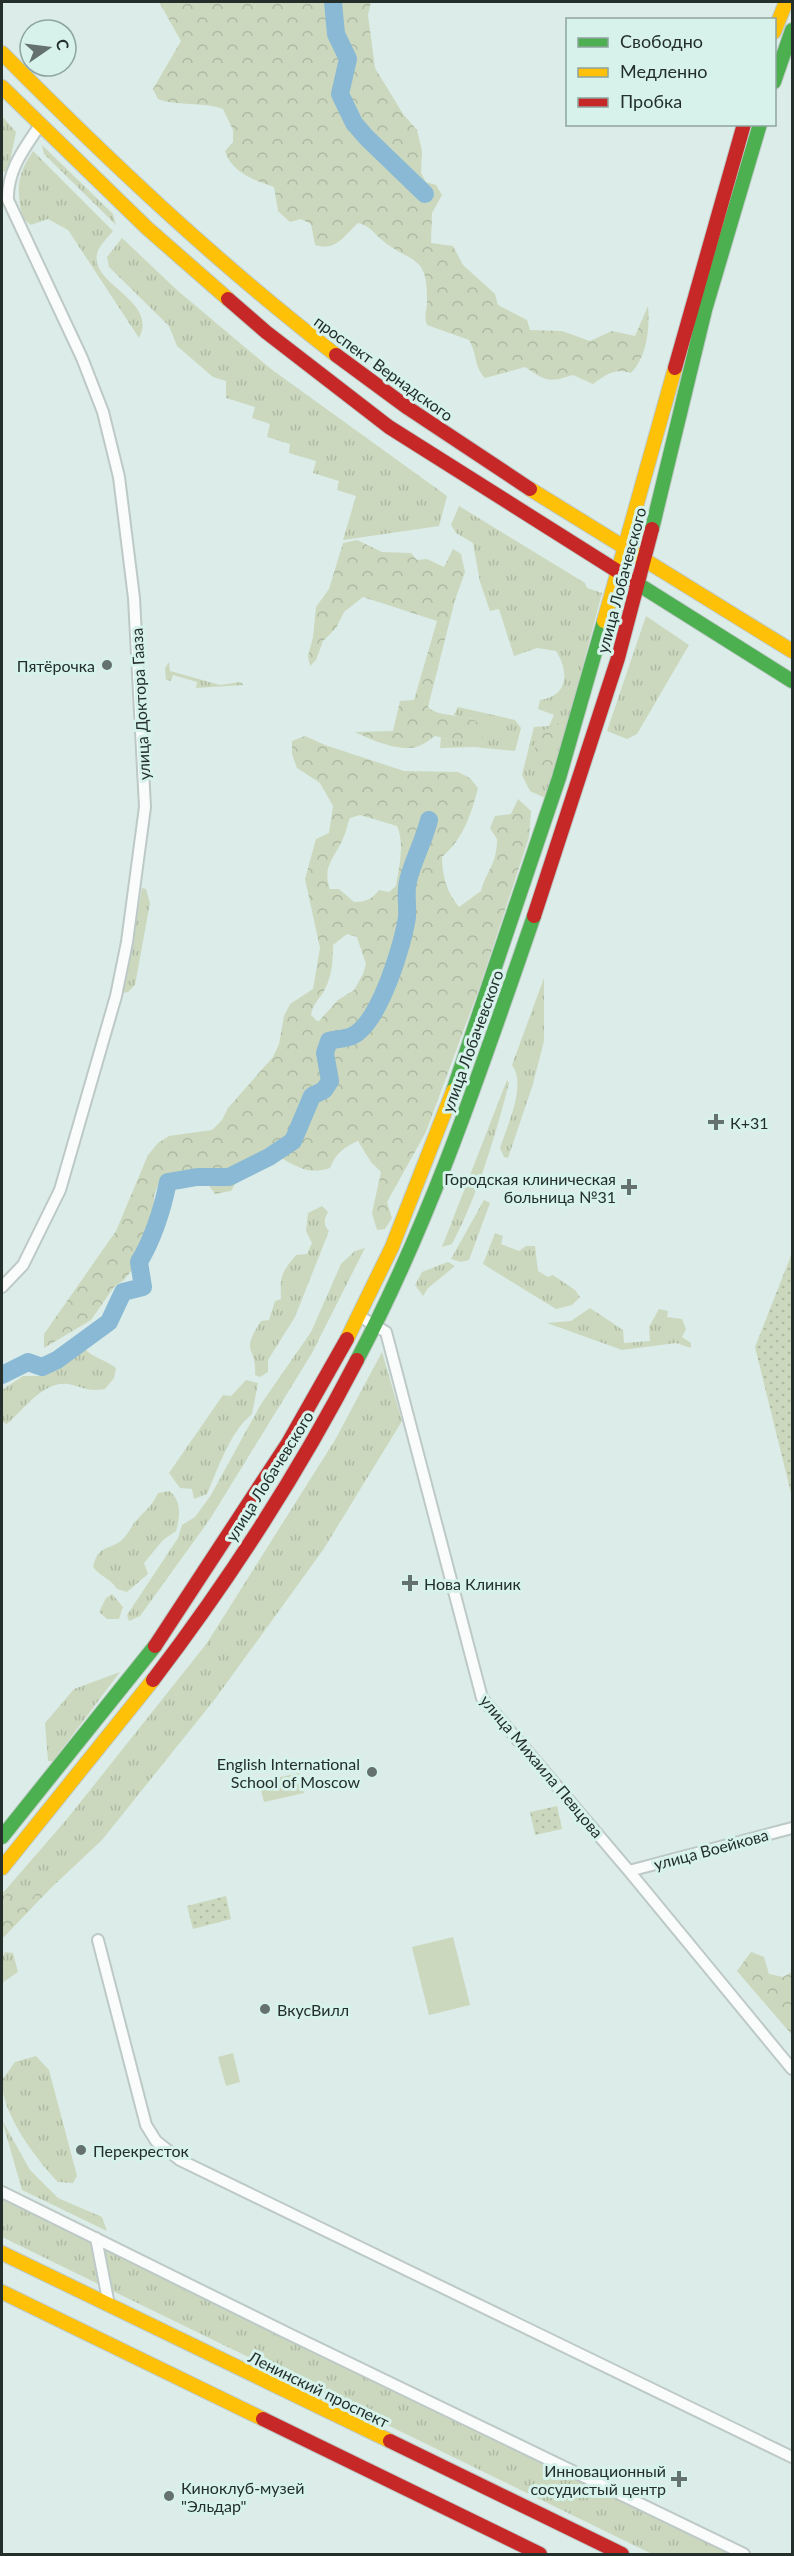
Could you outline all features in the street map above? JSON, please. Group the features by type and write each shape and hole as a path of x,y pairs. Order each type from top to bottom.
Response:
{"main road":[{"path":"776,27 786,2"},
{"path":"776,76 792,30"},
{"name":"проспект Вернадского","path":"2,53 66,117 283,314 405,406 512,479 645,558 792,651"},
{"path":"2,87 147,228 266,332 389,427 617,573 792,681"},
{"name":"улица Лобачевского","path":"2,1837 147,1658 288,1443 359,1316 392,1247 455,1086 559,778 743,126"},
{"name":"улица Лобачевского","path":"2,1868 164,1667 305,1453 376,1324 434,1193 476,1082 578,788 638,585 678,417 759,126"},
{"name":"Ленинский проспект","path":"2,2253 622,2554"},
{"path":"2,2292 540,2554"}],"street":[{"name":"улица Доктора Гааза","path":"2,1287 23,1265 60,1190 116,996 127,942 145,807 135,609 119,477 103,412 8,200 8,181 24,148 40,125"},
{"path":"359,1316 376,1324"},
{"name":"улица Михаила Певцова","path":"376,1324 386,1332 388,1339 482,1698 629,1870 792,2069"},
{"name":"улица Воейкова","path":"629,1870 792,1828"},
{"path":"98,1940 146,2125 156,2141 180,2160 792,2457"},
{"path":"2,2192 744,2554"},
{"path":"96,2238 109,2305"}],"green space":[{"path":"159,2 371,2 368,15 375,68 403,114 417,130 422,151 421,173 426,182 436,185 442,195 432,213 431,243 453,246 463,265 495,294 498,305 527,320 530,330 562,331 590,341 612,331 635,336 648,306 644,351 631,373 620,371 611,373 593,384 573,375 548,379 525,367 485,378 481,374 469,340 427,325 425,318 426,284 421,267 416,262 383,241 369,228 358,223 334,245 322,247 315,245 311,224 301,219 290,222 278,211 274,187 245,175 228,158 225,151 233,142 233,130 223,109 158,99 153,89 181,41"},
{"path":"2,116 16,132 8,171 2,172"},
{"path":"42,145 113,214 116,225 44,154"},
{"path":"33,151 113,231 98,251 98,265 103,275 133,303 140,313 143,325 139,338 68,230 48,219 31,225 22,218 19,183 23,168"},
{"path":"122,238 178,291 271,369 447,496 439,526 343,540 356,496 337,490 339,481 313,473 316,461 289,453 290,444 267,437 270,424 252,418 255,407 226,398 226,381 213,377 177,346 169,326 109,267 107,257"},
{"path":"459,506 585,583 587,588 602,593 549,794 543,797 530,791 522,775 534,727 549,726 554,715 538,709 540,700 550,698 561,688 564,682 563,667 556,651 537,648 514,656 499,609 490,611 480,582 473,543 456,533 451,525"},
{"path":"357,540 382,552 411,553 417,560 427,559 444,567 453,549 461,554 465,572 455,600 428,707 435,712 472,719 479,724 482,731 482,743 463,742 435,736 419,746 404,748 378,742 355,732 393,731 400,701 414,700 437,621 363,597 344,612 336,628 323,641 316,660 310,666 308,656 313,637 316,607 329,589 343,543"},
{"path":"646,616 689,645 637,734 627,739 607,731"},
{"path":"169,662 170,671 220,685 240,682 244,685 196,688 197,682 173,675 171,681 166,680 165,668"},
{"path":"458,707 515,720 521,728 515,751 474,747 440,748 441,737 463,742 473,719 454,715"},
{"path":"553,723 563,724 563,733 552,772 538,775 531,761 540,731 550,728"},
{"path":"305,736 325,745 404,771 458,772 470,778 478,788 472,808 461,834 442,857 446,884 459,907 481,891 494,861 497,839 490,828 495,816 511,814 518,799 531,811 529,837 481,983 426,1132 387,1202 392,1218 385,1229 377,1230 372,1213 381,1172 371,1162 358,1141 341,1151 330,1168 312,1171 265,1152 241,1165 237,1181 231,1191 215,1194 197,1169 159,1183 154,1195 154,1208 132,1270 114,1287 91,1320 44,1348 44,1334 116,1231 148,1155 158,1143 169,1136 212,1130 222,1120 228,1108 273,1057 279,1044 284,1016 290,1004 313,989 320,948 305,879 316,839 329,833 333,806 320,783 297,768 292,754 292,741","holes":["360,815 397,826 401,840 401,856 396,886 389,892 379,890 368,899 354,902 339,889 330,889 327,873 350,818","347,934 357,937 366,964 363,974 354,990 338,1000 318,1022 311,1015 329,978 333,945"]},
{"path":"142,888 146,889 150,903 135,985 128,992 123,993"},
{"path":"544,978 544,1041 533,1084 508,1158 504,1157 500,1148 517,1094 516,1073 512,1065"},
{"path":"507,1080 509,1083 504,1103 478,1186 452,1244 442,1247"},
{"path":"484,1200 490,1203 469,1260 461,1262 451,1259"},
{"path":"322,1206 328,1212 325,1222 329,1231 295,1317 268,1360 268,1372 260,1377 255,1375 254,1359 250,1350 251,1340 261,1321 269,1320 275,1301 281,1299 281,1280 287,1266 296,1255 307,1254 312,1243 306,1231 308,1213"},
{"path":"495,1233 503,1236 501,1244 519,1251 526,1246 535,1246 538,1271 548,1277 553,1275 575,1290 580,1297 572,1305 556,1309 483,1264"},
{"path":"365,1248 312,1353 210,1519 140,1616 129,1621 127,1615 178,1538 182,1525 195,1517 211,1495 261,1404 311,1332 341,1264 355,1251"},
{"path":"792,1253 792,1497 755,1347"},
{"path":"448,1262 455,1266 428,1288 423,1296 415,1285 422,1272"},
{"path":"590,1308 623,1330 624,1343 650,1341 649,1327 659,1309 668,1311 667,1317 682,1319 686,1329 682,1337 691,1343 691,1348 676,1343 622,1350 547,1323 571,1321"},
{"path":"85,1349 116,1368 114,1378 105,1389 89,1390 59,1384 34,1397 7,1424 2,1422 2,1390 23,1376 42,1376"},
{"path":"382,1352 402,1421 323,1550 215,1699 102,1840 2,1934 2,1894 67,1819 207,1643 335,1440"},
{"path":"246,1380 258,1383 252,1414 231,1441 207,1494 194,1499 192,1489 180,1488 169,1473 223,1395 231,1396"},
{"path":"169,1491 178,1504 179,1515 176,1531 163,1540 144,1563 148,1574 127,1592 117,1589 93,1567 95,1559 101,1551 123,1539 158,1493"},
{"path":"112,1594 123,1607 119,1619 107,1619 99,1612 106,1598"},
{"path":"120,1672 53,1761 48,1761 45,1723 74,1689"},
{"path":"299,1773 304,1793 264,1802 259,1782"},
{"path":"557,1806 562,1829 535,1835 530,1812"},
{"path":"11,1888 17,1890 5,1904 10,1909 22,1908 40,1890 48,1891 2,1939 2,1900"},
{"path":"226,1896 231,1919 193,1929 187,1906"},
{"path":"453,1937 470,2005 429,2015 412,1947"},
{"path":"5,1952 13,1953 18,1972 2,1983 2,1958"},
{"path":"751,1952 764,1957 769,1974 783,1977 792,1972 792,2035 737,1971"},
{"path":"233,2053 240,2082 226,2086 218,2057"},
{"path":"36,2056 49,2070 77,2176 73,2183 58,2182 21,2135 7,2107 2,2080 15,2062"},
{"path":"2,2120 30,2170 58,2198 102,2217 107,2231 22,2190"},
{"path":"2,2180 3,2196 735,2554 652,2554 2,2237"}],"waterway":[{"path":"333,2 336,34 348,59 340,94 354,123 425,194"},
{"path":"2,1375 28,1362 42,1367 57,1360 109,1322 123,1292 143,1287 139,1262 157,1224 168,1182 197,1177 229,1177 269,1157 293,1141 312,1096 324,1090 330,1081 325,1053 329,1041 352,1036 362,1029 388,982 405,930 408,881 429,820"}],"traffic: fast":[{"path":"776,76 792,30"},
{"path":"652,529 705,310 759,126"},
{"path":"633,581 792,681"},
{"path":"453,1091 559,778 604,621"},
{"path":"357,1360 409,1252 432,1197 475,1085 534,916"},
{"path":"2,1837 155,1646"}],"traffic: slow":[{"path":"776,27 786,2"},
{"path":"2,53 164,210 336,355"},
{"path":"2,87 147,228 228,299"},
{"path":"604,621 675,368"},
{"path":"530,489 792,651"},
{"path":"347,1339 392,1247 453,1091"},
{"path":"2,1868 153,1680"},
{"path":"2,2253 390,2441"},
{"path":"2,2292 263,2419"}],"traffic: jam":[{"path":"675,368 743,126"},
{"path":"228,299 266,332 389,427 633,581"},
{"path":"336,355 408,408 530,489"},
{"path":"534,916 618,658 652,529"},
{"path":"155,1646 288,1443 347,1339"},
{"path":"153,1680 209,1603 262,1524 335,1402 357,1360"},
{"path":"263,2419 540,2554"},
{"path":"390,2441 622,2554"}],"place":[{"name":"Пятёрочка","path":"107,665"},
{"name":"К+31","path":"716,1122"},
{"name":"Городская клиническая больница №31","path":"629,1187"},
{"name":"Нова Клиник","path":"410,1583"},
{"name":"English International School of Moscow","path":"372,1772"},
{"name":"ВкусВилл","path":"265,2009"},
{"name":"Перекресток","path":"81,2150"},
{"name":"Инновационный сосудистый центр","path":"679,2479"},
{"name":"Киноклуб-музей \"Эльдар\"","path":"169,2496"}]}
